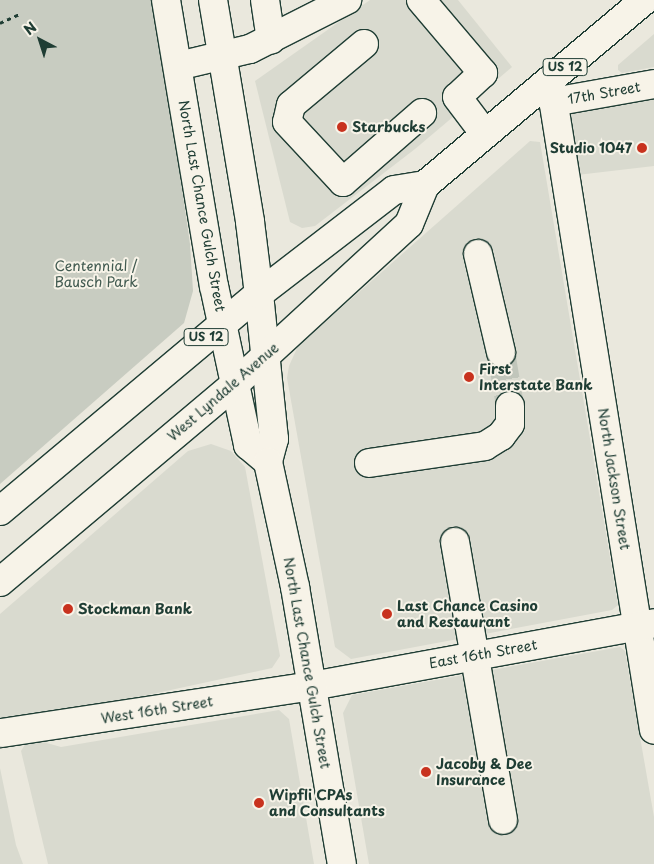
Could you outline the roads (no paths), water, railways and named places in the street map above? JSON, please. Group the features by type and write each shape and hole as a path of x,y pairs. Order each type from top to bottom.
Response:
{"main road":[{"name":"North Last Chance Gulch Street","path":"166,0 222,323 248,445 268,462"},
{"name":"North Last Chance Gulch Street","path":"213,0 259,294 274,439 268,462 312,686 342,864"},
{"path":"265,0 271,40"},
{"path":"178,66 223,58 271,40 347,0"},
{"path":"421,0 483,72 456,97 485,134"},
{"name":"West Lyndale Avenue","path":"0,582 235,384 410,224 425,185 485,134 552,91 645,0"},
{"path":"364,44 291,105 287,122 343,182 422,113"},
{"name":"17th Street","path":"552,91 654,84"},
{"name":"North Jackson Street","path":"552,91 646,625 654,730"},
{"name":"US 12","path":"0,511 222,323 394,190 425,185"},
{"path":"478,254 501,352"},
{"path":"369,463 484,446 501,436 510,424 510,406"},
{"path":"455,542 504,820"},
{"name":"East 16th Street","path":"312,686 646,625"},
{"name":"West 16th Street","path":"1,733 312,686"}],"tunnel":[{"path":"501,352 510,406"}],"place":[{"name":"Starbucks","path":"342,127"},
{"name":"Studio 1047","path":"642,148"},
{"name":"First Interstate Bank","path":"469,377"},
{"name":"Stockman Bank","path":"68,609"},
{"name":"Last Chance Casino and Restaurant","path":"387,614"},
{"name":"Jacoby & Dee Insurance","path":"426,772"},
{"name":"Wipfli CPAs and Consultants","path":"259,803"}],"park label":[{"name":"Centennial / Bausch Park","path":"96,274"}]}
